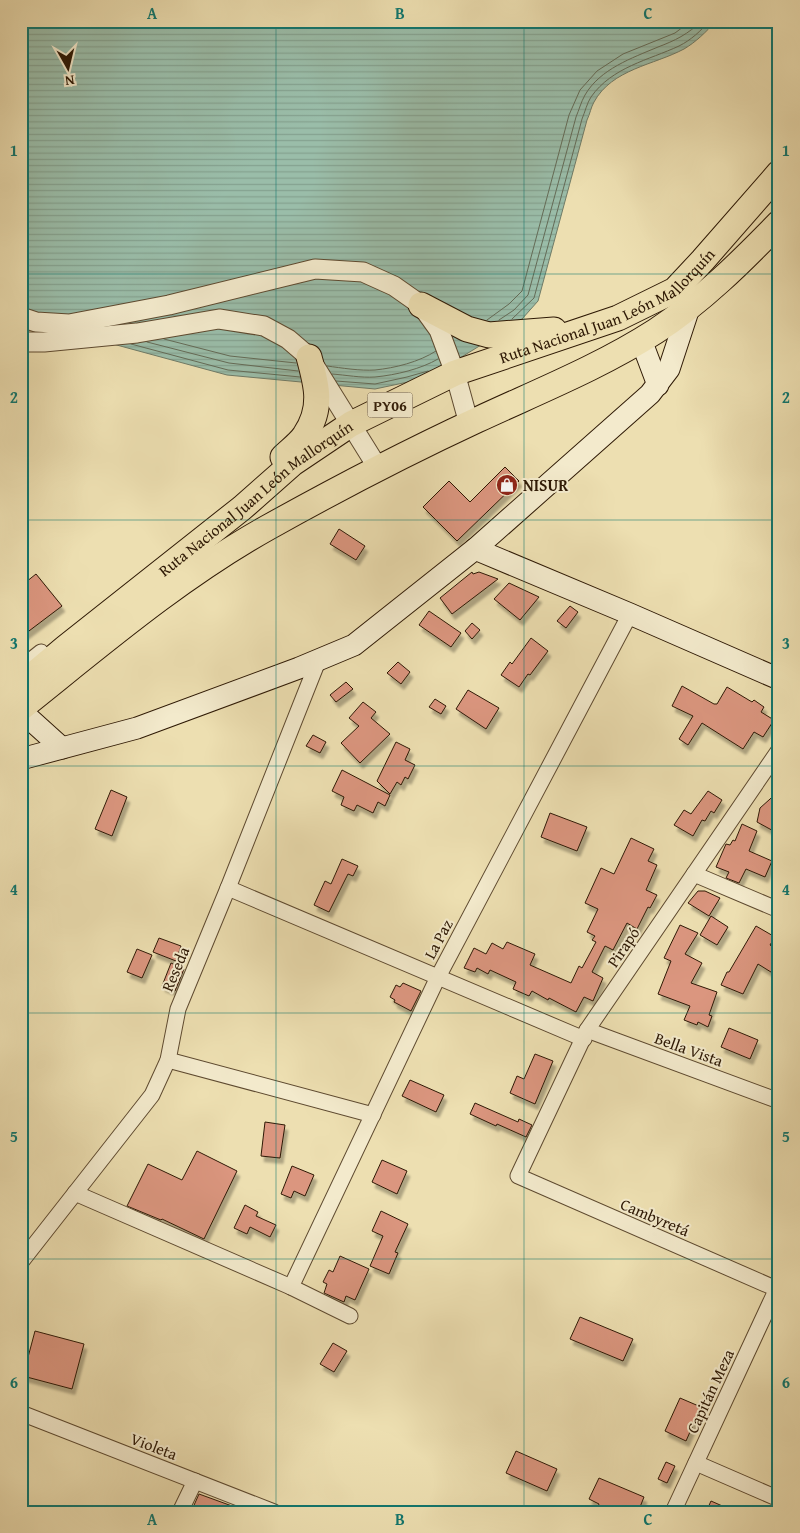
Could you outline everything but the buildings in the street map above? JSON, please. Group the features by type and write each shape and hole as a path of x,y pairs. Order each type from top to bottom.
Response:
{"highway":[{"name":"Ruta Nacional Juan León Mallorquín","path":"682,298 703,260 779,173"},
{"name":"Ruta Nacional Juan León Mallorquín","path":"21,685 214,531 292,463 351,424 454,373 682,298 737,265 779,223"},
{"path":"641,340 642,324 682,298"},
{"path":"421,305 467,329 489,335 599,326"},
{"name":"Ruta Nacional Juan León Mallorquín","path":"21,710 154,602 210,562 267,528 378,468 584,370 641,340"},
{"path":"214,531 248,490 305,435 315,414 318,399 308,357"}],"main road":[{"path":"21,759 137,728 318,661 354,645 475,549 650,394 669,369 682,298"},
{"path":"641,340 658,385"},
{"path":"475,549 779,679"},
{"path":"21,710 62,748"}],"street":[{"path":"21,317 36,322 69,324 169,305 315,269 363,272 394,286 421,305 439,330 469,424"},
{"path":"21,342 44,342 137,333 219,319 264,326 288,339 308,357 378,468"},
{"path":"21,668 76,626 143,586"},
{"name":"La Paz","path":"291,1287 438,977 630,614"},
{"name":"Reseda","path":"21,1262 152,1095 168,1060 178,1009 318,661"},
{"name":"Pirapó","path":"518,1176 585,1035 779,750"},
{"path":"694,874 779,910"},
{"name":"Bella Vista","path":"228,888 438,977 585,1035 779,1101"},
{"path":"168,1060 373,1115"},
{"name":"Cambyretá","path":"518,1176 778,1287"},
{"path":"75,1193 291,1287 350,1316"},
{"name":"Capitán Meza","path":"673,1512 778,1287"},
{"name":"Violeta","path":"21,1413 274,1512"},
{"path":"696,1462 779,1499"},
{"path":"180,1512 195,1481"}],"water":[{"path":"21,21 716,21 684,49 634,69 611,82 594,102 587,120 538,301 522,319 434,374 375,389 227,375 21,319"}],"place":[{"name":"NISUR","path":"507,485"}]}
